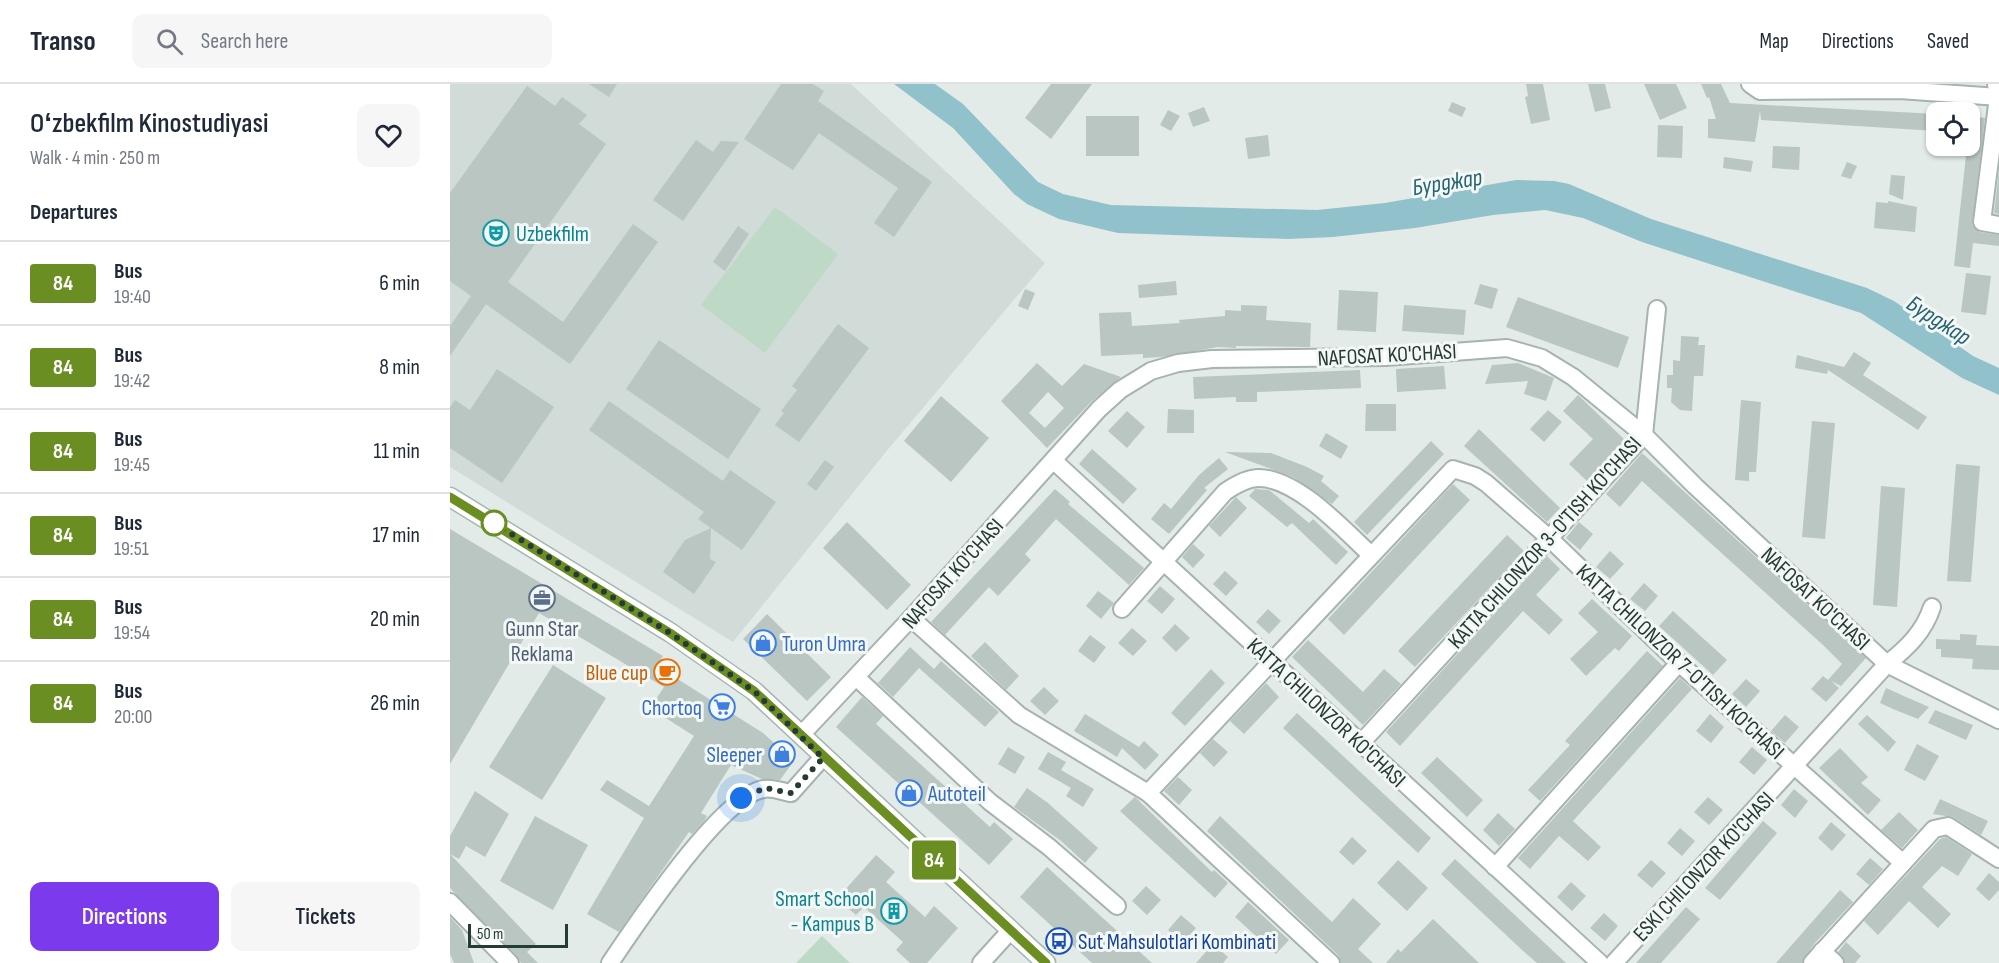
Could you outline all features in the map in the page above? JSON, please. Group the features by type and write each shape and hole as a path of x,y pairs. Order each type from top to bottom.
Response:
{"main road":[{"path":"450,497 670,633 754,691 823,758 1046,963"}],"street":[{"path":"1750,84 1760,91 1998,92 1982,222 1999,225"},
{"name":"KATTA CHILONZOR 3-O'TISH KO'CHASI","path":"1361,743 1644,435 1657,309"},
{"name":"NAFOSAT KO'CHASI","path":"801,735 1120,390 1151,371 1178,363 1212,359 1386,357 1507,348 1542,358 1559,367 1644,435 1695,486 1887,664 1999,720"},
{"name":"KATTA CHILONZOR KO'CHASI","path":"1054,461 1600,963"},
{"name":"KATTA CHILONZOR 7-O'TISH KO'CHASI","path":"1370,554 1452,469 1486,483 1548,537 1679,663 1903,863"},
{"path":"1122,609 1225,492 1239,483 1259,478 1278,482 1312,502 1370,554 1148,793"},
{"name":"ESKI CHILONZOR KO'CHASI","path":"1614,963 1887,664 1916,638 1927,623 1932,607"},
{"path":"911,618 1019,715 1148,793 1331,963"},
{"path":"1495,867 1679,663"},
{"path":"856,676 990,802 1049,847 1117,906"},
{"path":"610,963 670,876 741,798 765,788 791,793 823,758"},
{"path":"1835,963 1817,957 1934,829 1947,826 1999,859"},
{"path":"450,902 510,963"},
{"path":"981,963 1010,931"}],"shaded area":[{"path":"450,84 851,84 1045,263 885,453 733,642 450,467"}],"green space":[{"path":"775,207 838,254 765,353 701,305"},
{"path":"822,936 850,963 796,963"}],"water":[{"name":"Бурджар","path":"894,84 935,84 963,104 1038,182 1063,194 1111,205 1317,210 1385,203 1516,180 1554,181 1569,184 1651,219 1867,288 1894,301 1973,356 1999,368 1999,395 1962,378 1861,313 1642,242 1583,218 1545,210 1493,215 1415,228 1333,237 1288,239 1118,233 1059,219 1027,204 1014,194 953,128"}],"building":[{"path":"589,84 617,84 609,97"},
{"path":"781,84 813,84 824,91 818,101 932,182 894,237 874,223 898,188 819,133 793,170 744,139"},
{"path":"1051,84 1092,84 1051,139 1025,118"},
{"path":"1526,84 1543,84 1550,120 1531,124 1525,97 1528,96"},
{"path":"1588,84 1605,84 1611,108 1595,112"},
{"path":"1644,84 1676,84 1687,108 1660,120"},
{"path":"1701,84 1721,84 1730,103 1926,113 1926,130 1761,120 1760,111 1755,142 1708,138 1708,119 1716,119 1709,97 1707,98"},
{"name":"Uzbekfilm","path":"527,86 555,106 562,97 587,115 579,124 606,144 508,282 563,322 633,224 658,242 570,364 486,304 450,356 450,326 471,296 450,281 450,193"},
{"path":"1452,102 1466,108 1462,117 1448,111"},
{"path":"1204,107 1210,121 1193,127 1188,113"},
{"path":"1168,110 1180,116 1171,131 1160,125"},
{"path":"1086,116 1139,116 1139,156 1086,156"},
{"path":"1980,117 1985,118 1972,225 1980,232 1999,235 1999,246 1973,243 1970,268 1954,266 1966,156 1980,156"},
{"path":"1658,125 1683,126 1682,158 1657,157"},
{"path":"1268,135 1270,156 1248,159 1245,138"},
{"path":"696,140 713,152 721,141 739,142 683,221 653,200"},
{"path":"1773,146 1800,147 1799,170 1772,168"},
{"path":"1724,157 1753,161 1751,172 1723,168"},
{"path":"1847,162 1857,166 1851,179 1841,176"},
{"path":"1999,172 1999,214 1994,213"},
{"path":"1891,175 1905,176 1903,200 1889,194"},
{"path":"1888,201 1917,207 1915,232 1874,228 1876,202 1888,203"},
{"path":"738,226 749,234 725,271 713,262"},
{"path":"1966,273 1991,276 1986,315 1961,312"},
{"path":"1176,281 1177,295 1139,298 1138,285"},
{"path":"1480,284 1498,289 1492,309 1474,304"},
{"path":"1025,289 1035,293 1028,310 1018,306"},
{"path":"1339,290 1378,292 1376,332 1337,330"},
{"path":"1518,297 1629,337 1618,368 1506,327"},
{"path":"1241,305 1267,306 1266,320 1311,323 1310,347 1236,346 1236,348 1218,347 1161,357 1143,358 1143,354 1101,356 1099,313 1131,312 1132,326 1180,323 1179,320 1225,316 1225,310 1241,311"},
{"path":"1404,305 1466,310 1464,335 1402,331"},
{"path":"838,324 869,348 799,442 775,425 784,413 781,411 797,390 792,386"},
{"path":"1681,336 1699,337 1698,345 1705,345 1703,376 1694,376 1692,411 1680,410 1671,402 1672,388 1667,388 1667,375 1673,375 1673,360 1680,361"},
{"path":"659,340 761,409 728,459 626,389"},
{"path":"1854,352 1871,363 1863,375 1927,417 1918,430 1828,370 1827,374 1795,368 1797,355 1844,367"},
{"path":"1037,363 1062,386 1084,364 1121,377 1092,401 1047,448 1001,401","holes":["1048,392 1064,408 1045,428 1029,413"]},
{"path":"1518,363 1554,378 1546,401 1524,394 1528,381 1485,384 1492,365"},
{"path":"1444,366 1446,389 1397,392 1396,369"},
{"path":"497,369 554,407 502,483 450,448 450,407 455,400 470,410"},
{"path":"1360,370 1361,388 1257,392 1257,402 1236,402 1236,397 1194,399 1193,377"},
{"path":"1578,395 1625,440 1587,481 1569,464 1593,439 1563,411"},
{"path":"941,396 989,438 951,482 904,441"},
{"path":"1741,400 1761,402 1756,472 1749,472 1749,481 1735,480"},
{"path":"609,401 723,481 730,470 776,502 742,550 698,519 704,512 589,430"},
{"path":"1366,404 1396,404 1396,431 1365,431"},
{"path":"1168,409 1194,410 1194,433 1167,433"},
{"path":"1548,410 1562,422 1544,442 1530,429"},
{"path":"1127,411 1145,427 1127,448 1108,431"},
{"path":"1812,421 1835,423 1825,539 1802,537"},
{"path":"1479,429 1560,508 1547,522 1464,446"},
{"path":"1326,433 1348,446 1341,459 1319,446"},
{"path":"1431,441 1444,454 1367,535 1354,522"},
{"path":"1092,449 1137,489 1123,504 1079,464"},
{"path":"1225,452 1271,453 1324,476 1321,481 1339,496 1332,504 1293,477"},
{"path":"1642,453 1866,658 1841,686 1831,681 1839,688 1826,702 1811,689 1823,676 1828,680 1842,664 1823,645 1642,481 1620,507 1606,494"},
{"path":"1219,458 1228,469 1204,488 1207,490 1169,534 1151,519 1164,503 1171,509 1199,475"},
{"path":"825,460 834,467 816,491 807,484"},
{"path":"1956,464 1980,466 1971,582 1947,581"},
{"path":"1453,484 1470,500 1344,635 1328,619"},
{"path":"1881,486 1905,488 1897,607 1873,605"},
{"path":"1055,489 1070,502 1068,504 1144,568 1129,585 1056,519 1025,554 1031,560 998,596 989,587 945,635 931,622"},
{"path":"1255,489 1269,490 1309,523 1313,519 1348,552 1336,565 1292,523 1287,527 1249,496"},
{"path":"1236,497 1247,508 1220,537 1209,526"},
{"path":"847,522 911,585 887,610 823,548"},
{"path":"1579,522 1593,534 1580,550 1566,538"},
{"path":"711,528 710,559 716,562 694,594 663,572 685,540"},
{"path":"450,529 663,656 657,666 763,733 794,761 780,780 762,779 731,765 701,813 707,816 704,821 692,834 689,832 619,932 587,914 644,818 600,790 607,780 649,806 694,736 650,708 664,687 539,613 450,764"},
{"path":"1507,535 1524,551 1415,667 1398,651"},
{"path":"1193,544 1205,555 1193,568 1182,557"},
{"path":"1610,551 1624,564 1610,579 1596,567"},
{"path":"1547,556 1560,569 1536,595 1563,620 1549,635 1523,611 1400,746 1386,732"},
{"path":"1225,571 1238,583 1226,596 1213,584"},
{"path":"1644,583 1658,596 1645,611 1630,599"},
{"path":"1160,586 1175,599 1162,614 1147,601"},
{"path":"1098,591 1114,603 1101,619 1086,606"},
{"path":"1592,599 1632,636 1619,651 1615,648 1586,676 1570,659 1598,632 1578,613"},
{"path":"1268,609 1281,621 1269,634 1256,622"},
{"path":"1673,611 1727,660 1713,675 1659,626"},
{"path":"767,614 831,677 807,701 743,639"},
{"path":"1175,624 1190,638 1176,652 1162,638"},
{"path":"1132,628 1147,641 1133,656 1118,643"},
{"path":"1960,634 1977,635 1976,645 1999,646 1999,670 1972,669 1973,659 1941,657 1941,649 1936,649 1936,639 1960,640"},
{"path":"1090,635 1106,647 1094,663 1078,651"},
{"path":"1308,640 1363,692 1384,669 1401,684 1363,725 1292,657"},
{"path":"985,642 1019,676 1006,690 971,656"},
{"path":"910,647 934,669 941,661 999,712 985,727 919,668 893,697 878,683"},
{"path":"1647,651 1663,666 1540,801 1528,790 1570,745 1565,741"},
{"path":"553,665 606,698 542,800 489,767"},
{"path":"1211,669 1225,683 1185,726 1171,713"},
{"path":"1680,678 1692,689 1573,821 1601,847 1588,861 1559,836 1530,869 1518,858"},
{"path":"1746,679 1760,691 1746,707 1732,694"},
{"path":"1266,683 1279,697 1244,734 1230,721"},
{"path":"1044,687 1059,701 1045,715 1030,701"},
{"path":"1886,688 1929,707 1918,719 1893,709 1880,703"},
{"path":"862,697 883,716 876,724 990,827 994,822 1013,839 989,865 836,727"},
{"path":"1935,710 1973,725 1966,740 1928,723"},
{"path":"1297,713 1431,838 1418,853 1283,728"},
{"path":"1085,714 1139,747 1144,741 1159,755 1145,770 1122,748 1117,757 1074,731"},
{"path":"1710,714 1724,727 1711,743 1696,731"},
{"path":"1785,715 1799,727 1785,743 1771,731"},
{"path":"1867,715 1896,742 1888,752 1858,724"},
{"path":"1213,739 1228,752 1214,767 1200,753"},
{"path":"1917,744 1939,756 1925,781 1904,770"},
{"path":"1008,747 1025,757 1015,774 998,764"},
{"path":"1752,747 1767,760 1754,775 1739,762"},
{"path":"1840,748 1868,777 1861,783 1881,800 1868,815 1819,768"},
{"path":"1048,752 1066,762 1061,770 1094,789 1083,807 1066,796 1071,788 1038,769"},
{"path":"1437,757 1483,800 1467,817 1421,773"},
{"path":"1178,777 1192,790 1179,805 1164,791"},
{"path":"1027,788 1048,803 1098,848 1085,863 1061,841 1014,807"},
{"path":"1794,789 1808,801 1795,818 1781,805"},
{"path":"475,791 509,814 485,857 466,846 459,859 450,854 450,836"},
{"path":"1135,797 1212,872 1214,870 1228,883 1215,898 1120,811"},
{"path":"1708,797 1723,810 1709,825 1694,812"},
{"path":"1940,799 1988,821 1981,835 1953,817 1933,814"},
{"path":"1899,812 1918,830 1902,848 1881,830"},
{"path":"1498,813 1515,829 1499,846 1483,830"},
{"path":"535,816 588,845 553,910 500,881"},
{"path":"1220,816 1332,922 1353,898 1381,924 1358,949 1373,963 1341,963 1338,955 1207,831"},
{"path":"1763,821 1777,833 1720,900 1705,888"},
{"path":"1831,822 1846,835 1832,851 1818,838"},
{"path":"1680,828 1695,841 1682,856 1667,843"},
{"path":"1352,837 1367,851 1353,865 1339,852"},
{"path":"1946,837 1972,854 1958,876 1942,866 1922,887 1951,914 1938,928 1909,901 1878,935 1864,921 1940,839"},
{"path":"450,854 536,944 527,952 538,963 521,963 517,956 450,888"},
{"name":"Smart School - Kampus B","path":"876,855 895,872 886,882 925,917 934,906 958,928 927,963 910,963 896,950 903,942 864,907 856,915 837,899"},
{"path":"1870,858 1883,869 1869,885 1856,874"},
{"path":"1455,859 1566,963 1537,963 1521,949 1441,874"},
{"path":"1398,860 1428,888 1407,911 1377,883"},
{"path":"1651,860 1666,873 1652,888 1637,875"},
{"path":"1047,867 1152,963 1092,963 1020,897"},
{"path":"1989,873 1999,882 1999,890 1989,901 1976,889"},
{"path":"1571,882 1586,896 1572,911 1557,897"},
{"path":"1146,886 1161,900 1147,915 1132,901"},
{"path":"1840,890 1853,902 1814,944 1802,963 1776,963"},
{"path":"1248,902 1289,940 1276,954 1235,917"},
{"path":"1686,907 1700,919 1661,963 1636,963"},
{"path":"1604,913 1618,926 1605,941 1590,928"},
{"path":"1181,915 1196,928 1182,943 1168,930"},
{"path":"450,917 462,930 474,963 454,963 450,954"},
{"path":"1433,919 1479,963 1386,963 1398,949 1401,952"},
{"path":"1846,942 1861,956 1855,963 1845,963 1838,952"},
{"path":"1213,944 1228,957 1223,963 1196,963"}],"bus line":[{"name":"84","path":"450,497 584,578 670,633 754,691 823,758 1046,963"}],"place":[{"name":"Uzbekfilm","path":"496,233"},
{"name":"Gunn Star Reklama","path":"542,598"},
{"name":"Turon Umra","path":"763,643"},
{"name":"Blue cup","path":"667,672"},
{"name":"Chortoq","path":"722,707"},
{"name":"Sleeper","path":"782,754"},
{"name":"Autoteil","path":"909,793"},
{"name":"Smart School - Kampus B","path":"894,911"},
{"name":"Sut Mahsulotlari Kombinati","path":"1059,941"}],"route":[{"path":"494,523 670,633 754,691 823,758 791,793 765,788 741,798"}]}
